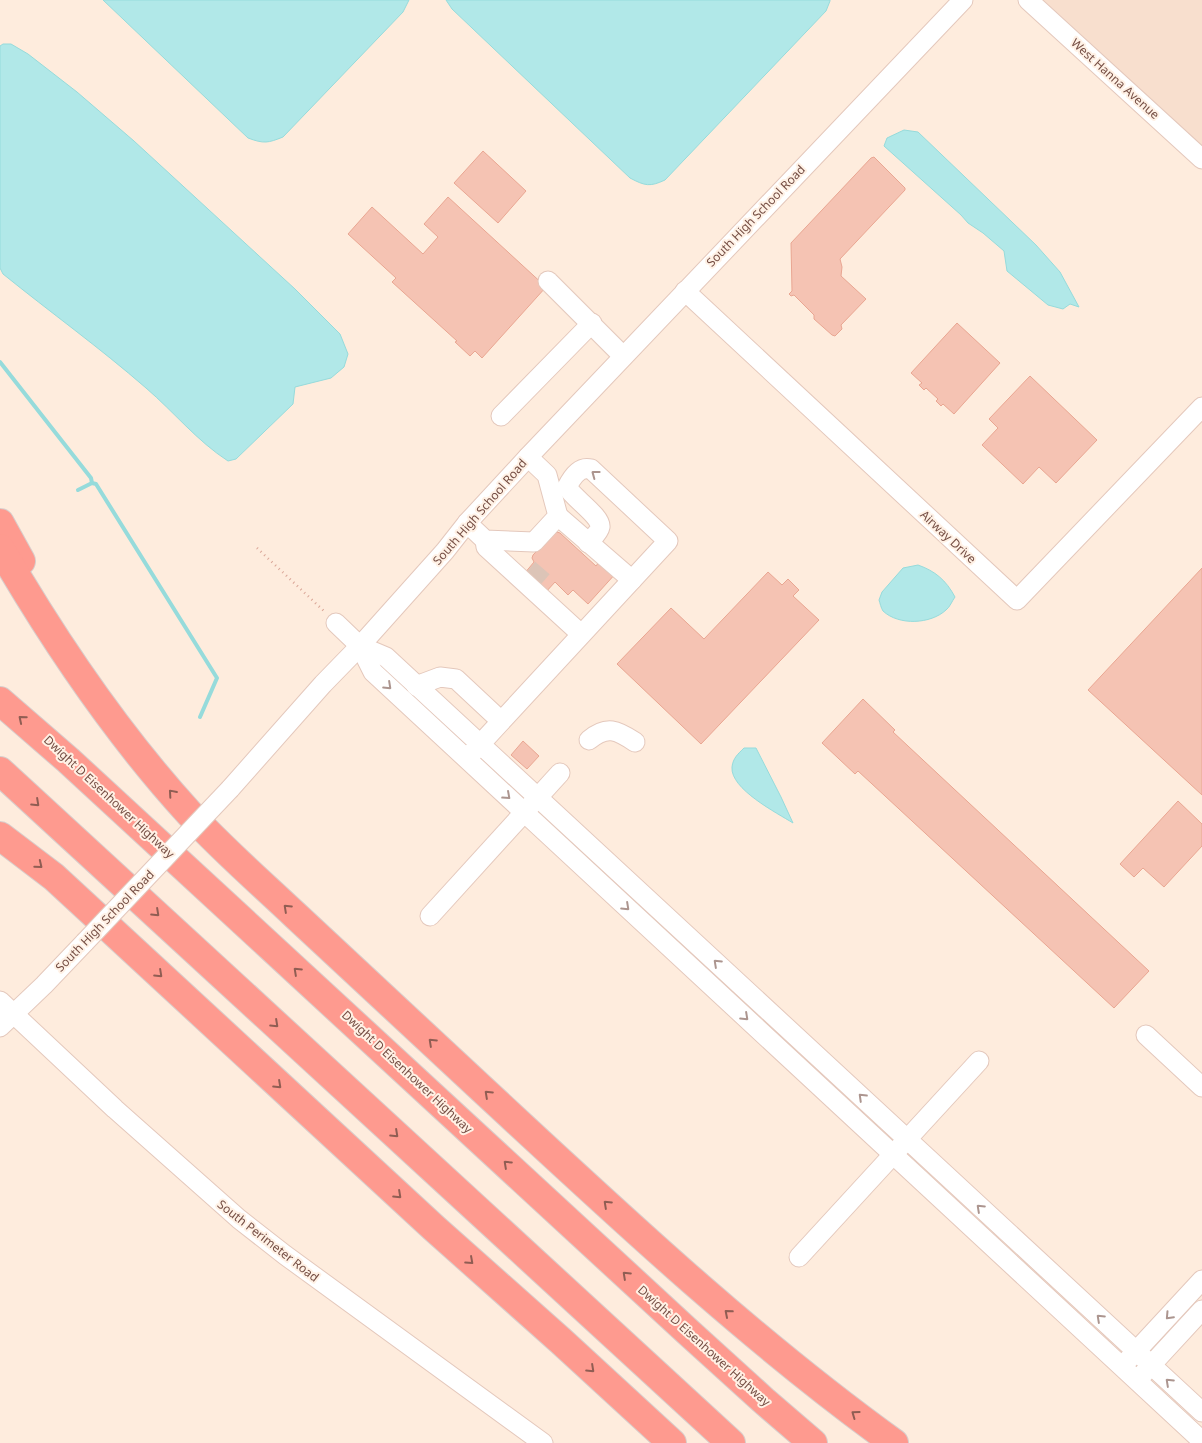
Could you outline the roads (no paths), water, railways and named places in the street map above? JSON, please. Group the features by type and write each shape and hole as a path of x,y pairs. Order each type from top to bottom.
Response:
{"highway":[{"path":"0,523 100,703"},
{"path":"0,548 37,610 100,703 165,785 214,840 696,1285 846,1408 894,1443"},
{"name":"Dwight D Eisenhower Highway","path":"0,701 68,760 687,1332 813,1443"},
{"path":"0,771 731,1443"},
{"path":"0,836 54,877 434,1228 672,1443"}],"street":[{"name":"South High School Road","path":"0,1027 85,942 230,789 528,457 963,0"},
{"name":"West Hanna Avenue","path":"1028,0 1202,159"},
{"path":"548,281 624,356"},
{"name":"Airway Drive","path":"684,291 1016,600 1202,407"},
{"path":"501,416 592,324"},
{"path":"528,457 547,475 558,516 632,580"},
{"path":"466,759 668,541 591,469 586,468 580,470 567,487 570,493 594,514 600,522 598,531 588,543"},
{"path":"485,540 534,542 558,516"},
{"path":"467,523 485,540 486,547 581,634"},
{"path":"506,565 529,569"},
{"path":"550,587 559,614"},
{"path":"336,623 360,646 373,672 893,1156 1202,1440"},
{"path":"360,646 386,657 1202,1412"},
{"path":"416,686 440,677 456,679 501,721"},
{"path":"589,740 606,730 614,730 635,742"},
{"path":"430,916 560,773"},
{"path":"0,1000 14,1014"},
{"name":"South Perimeter Road","path":"14,1014 203,1189 245,1224 543,1443"},
{"path":"1146,1035 1202,1087"},
{"path":"799,1256 979,1061"},
{"path":"1122,1366 1202,1280"},
{"path":"1137,1381 1202,1310"}],"water":[{"path":"103,0 409,0 403,12 283,137 266,142 248,138"},
{"path":"446,0 830,1 826,11 665,180 648,185 630,178 452,9"},
{"path":"11,44 28,54 77,92 134,141 295,289 340,334 348,354 344,367 331,378 295,387 293,404 236,459 228,461 217,453 129,373 3,274 0,268 0,46"},
{"path":"904,130 918,132 1036,245 1060,272 1079,307 1070,304 1063,309 1048,305 1007,271 1004,251 968,223 884,146 887,138"},
{"path":"918,565 930,570 939,577 955,597 947,609 940,615 932,618 906,621 890,616 883,611 879,600 882,592 903,568"},
{"path":"744,748 756,748 793,823 756,800 738,784 733,775 732,767 738,754"}],"waterway":[{"path":"0,362 91,478 92,483 96,484 217,678 200,717"},
{"path":"78,490 92,483"}],"tunnel":[{"path":"529,569 550,587"}]}
